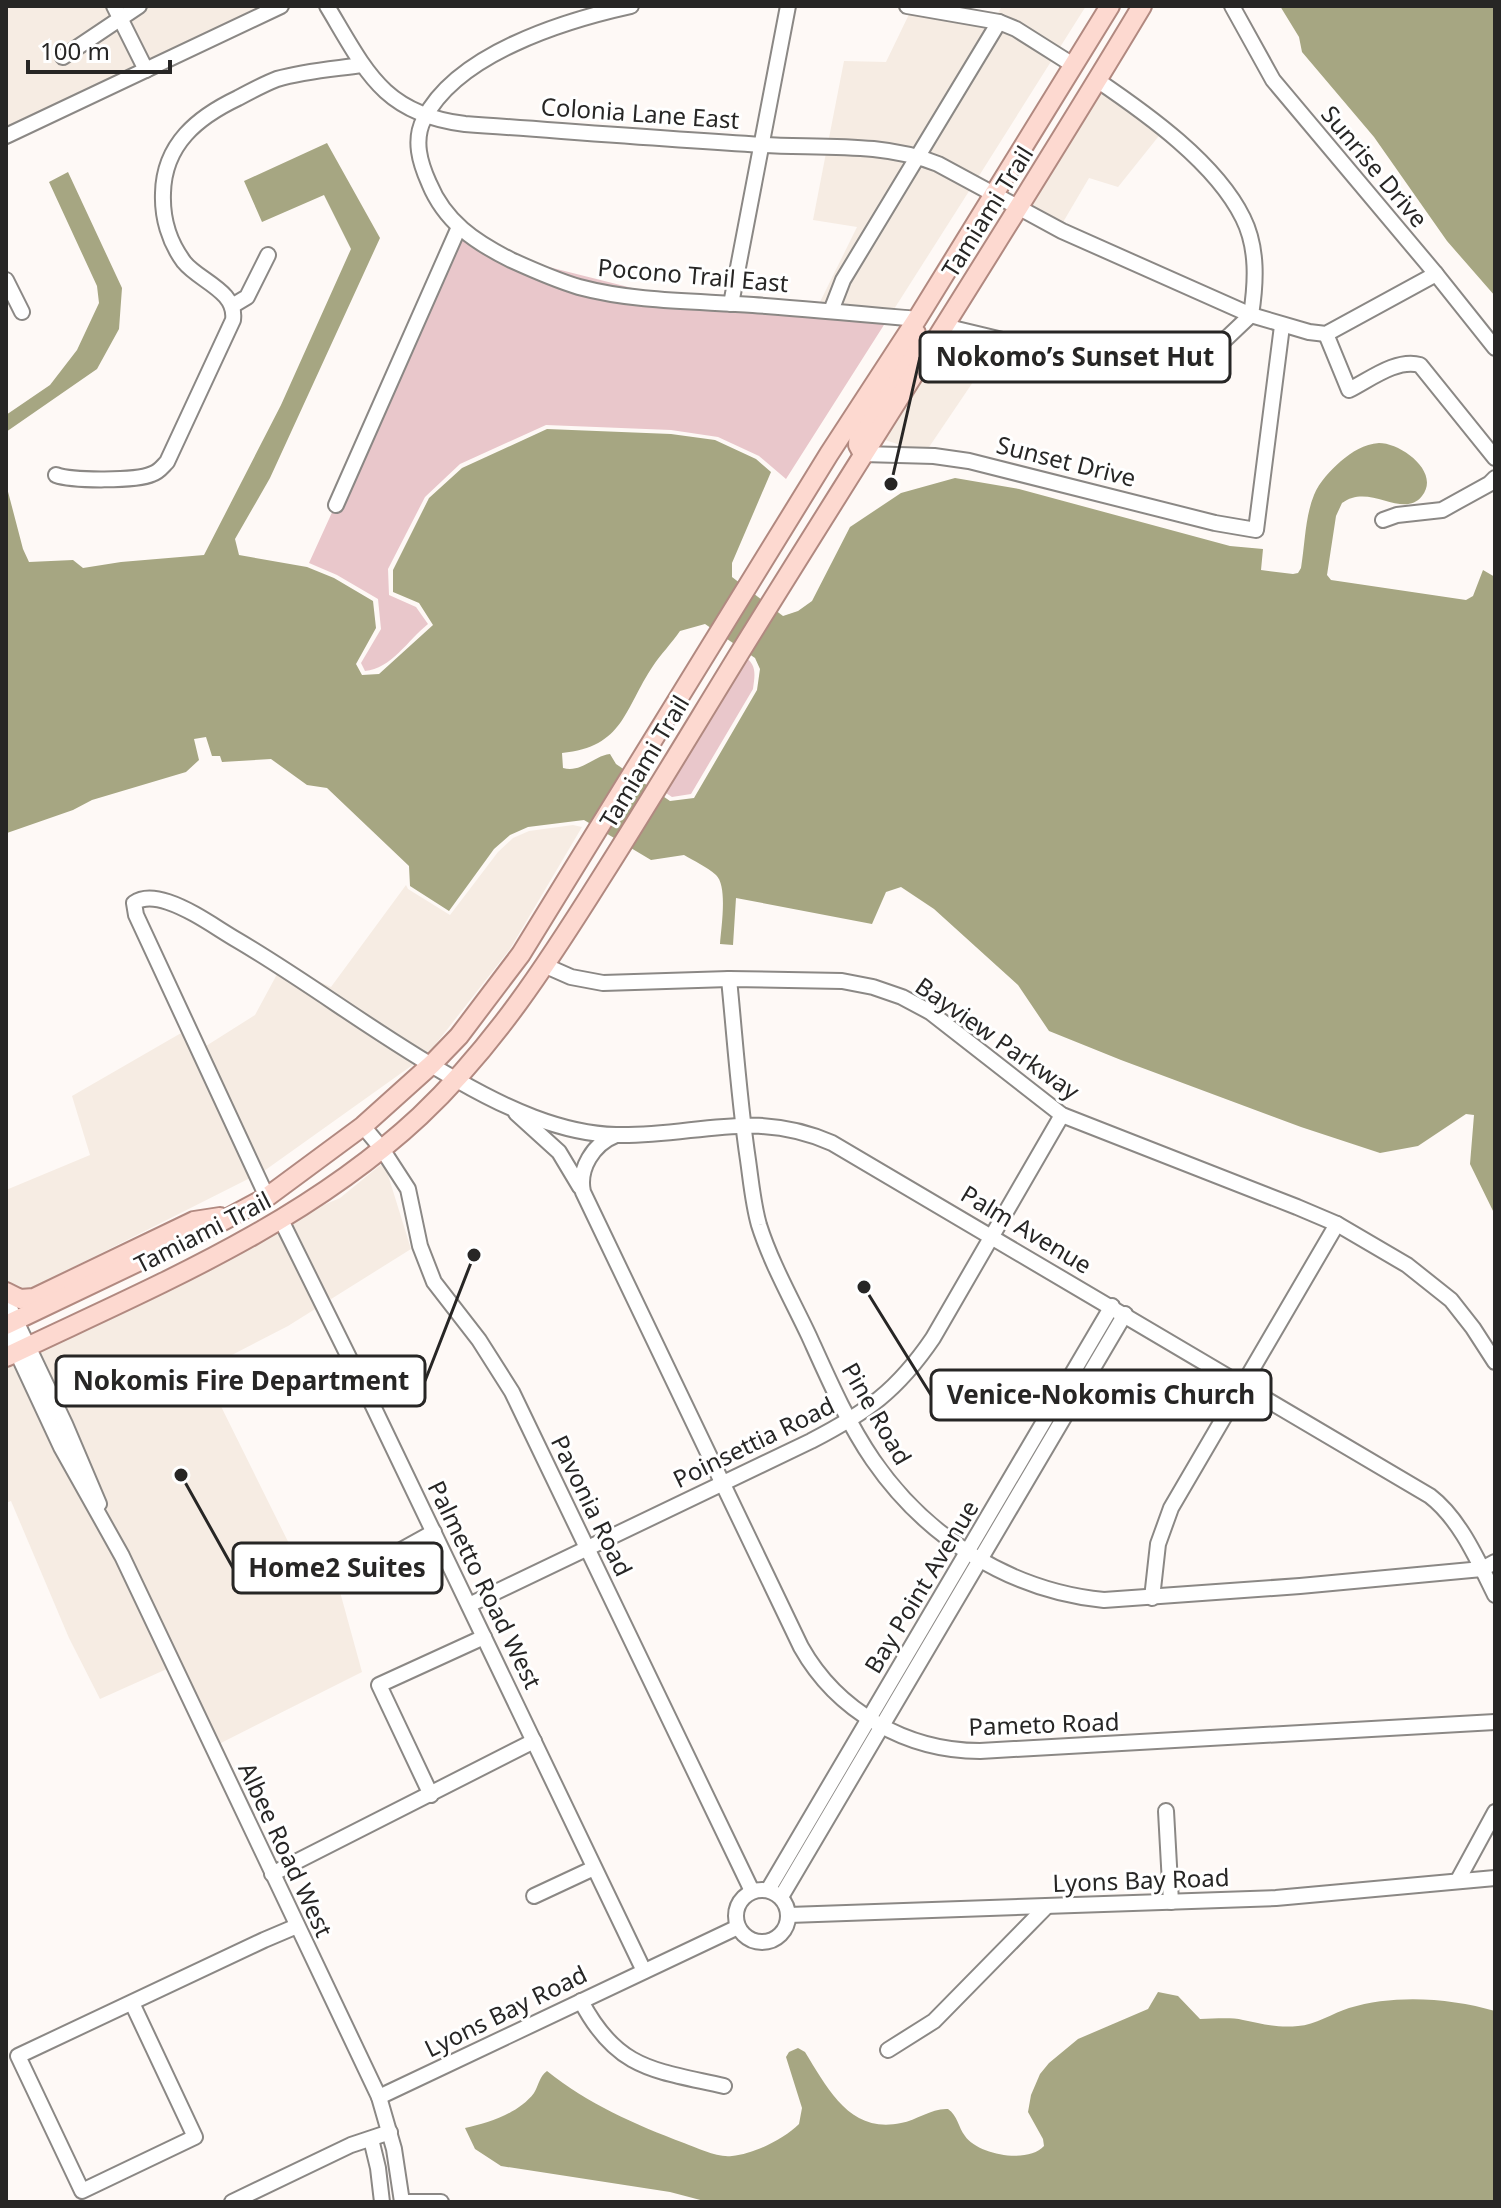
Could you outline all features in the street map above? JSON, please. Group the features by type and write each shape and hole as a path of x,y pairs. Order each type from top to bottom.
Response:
{"main road":[{"name":"Tamiami Trail","path":"9,1325 267,1197 363,1126 432,1064 503,980 1110,6"},
{"name":"Tamiami Trail","path":"17,1352 230,1249 343,1179 382,1149 456,1080 505,1023 546,966 622,845 863,454 1020,208 1142,6"},
{"path":"863,454 858,445 859,430 908,356 915,339 917,319"},
{"path":"546,966 540,955 541,945 588,867 598,831"},
{"path":"6,1292 20,1299 34,1298 194,1221 234,1215"}],"street":[{"path":"63,57 118,12 139,6"},
{"path":"6,136 281,6"},
{"name":"Colonia Lane East","path":"327,6 362,65 396,101 425,116 465,124 761,145 880,150 918,156 1062,231 1251,315 1282,326 1326,334"},
{"path":"425,116 447,88 510,46 567,23 631,6"},
{"path":"731,304 788,6"},
{"path":"907,6 999,22 1016,29 1073,65"},
{"name":"Sunrise Drive","path":"1232,6 1273,80 1495,348"},
{"path":"118,12 146,70"},
{"path":"831,311 843,280 999,22"},
{"path":"56,475 69,480 147,476 161,470 233,320 232,306 222,293 185,263 168,232 162,194 171,155 182,138 201,118 264,85 284,78 362,65"},
{"path":"944,326 1081,359 1161,369 1185,364 1212,352 1251,315 1255,282 1252,248 1244,219 1236,206 1172,135 1097,80"},
{"name":"Pocono Trail East","path":"425,116 418,140 422,163 440,206 477,241 506,257 580,287 628,296 917,319"},
{"path":"336,505 459,227"},
{"path":"232,306 247,297 268,255"},
{"path":"1436,274 1326,334 1349,390 1395,367 1412,363 1420,365 1495,458"},
{"path":"6,280 22,312"},
{"name":"Sunset Drive","path":"863,454 934,456 969,461 1215,523 1256,530 1282,326"},
{"path":"1383,520 1397,515 1442,510 1495,478"},
{"name":"Palm Avenue","path":"267,1197 136,915 134,903 146,898 178,906 283,967 456,1080 510,1107 559,1125 616,1135 742,1124 776,1126 818,1137 993,1236 1430,1496 1488,1566 1495,1595"},
{"name":"Bayview Parkway","path":"546,966 571,977 603,983 729,979 842,981 902,997 930,1012 1062,1115 1337,1224 1407,1265 1435,1285 1462,1313 1495,1362"},
{"name":"Pine Road","path":"729,979 742,1124 759,1225 773,1260 850,1421 872,1459 901,1496 974,1557 1039,1587 1104,1600 1488,1566"},
{"name":"Pameto Road","path":"510,1107 551,1142 583,1192 809,1660 834,1690 876,1722 923,1744 980,1751 1495,1722"},
{"name":"Poinsettia Road","path":"469,1605 850,1421 878,1402 915,1365 1062,1115"},
{"name":"Pavonia Road","path":"363,1126 408,1189 420,1246 434,1282 503,1376 752,1891"},
{"path":"583,1192 580,1181 584,1167 598,1146 616,1135"},
{"name":"Palmetto Road West","path":"281,1220 644,1971"},
{"path":"1152,1598 1158,1544 1166,1519 1337,1224"},
{"name":"Albee Road West","path":"6,1300 17,1352 78,1480 106,1524 379,2097 390,2132 404,2202"},
{"name":"Bay Point Avenue","path":"775,1894 1118,1310"},
{"path":"340,1584 434,1532"},
{"path":"431,1795 379,1685 484,1637"},
{"path":"272,1874 534,1741"},
{"path":"1166,1811 1171,1902"},
{"path":"1458,1880 1495,1812"},
{"path":"534,1896 594,1868"},
{"name":"Lyons Bay Road","path":"789,1915 1276,1898 1495,1878"},
{"path":"752,1891 775,1894 789,1915 784,1930 772,1940 749,1939 738,1927 739,1902 752,1891"},
{"path":"888,2050 934,2021 1046,1907"},
{"path":"132,2003 195,2137 82,2191 18,2056 297,1926"},
{"name":"Lyons Bay Road","path":"379,2097 738,1927"},
{"path":"581,2001 603,2037 623,2055 661,2072 724,2086"},
{"path":"232,2202 351,2145 390,2132"},
{"path":"371,2139 382,2202"},
{"path":"404,2202 441,2202"}],"shaded area":[{"path":"6,6 278,6 6,129"},
{"path":"913,6 995,18 1002,6 1086,6 977,179 828,143 844,61 886,62"},
{"path":"1280,6 1495,6 1495,296 1447,241 1374,137 1302,52 1299,37"},
{"path":"1104,79 1162,132 1118,187 1089,178 1059,229 1027,213"},
{"path":"327,143 380,238 270,478 235,539 239,555 307,567 334,578 373,601 376,628 356,664 362,675 379,674 433,625 419,603 393,592 393,570 429,498 462,468 547,429 671,434 715,440 756,459 771,472 732,563 732,577 783,616 798,611 812,601 850,527 901,493 955,478 1019,489 1230,546 1263,549 1261,570 1293,574 1301,568 1314,495 1337,465 1358,449 1379,443 1398,448 1416,460 1423,469 1427,487 1414,502 1396,503 1364,496 1342,503 1336,516 1327,575 1331,580 1466,600 1473,596 1483,570 1495,577 1495,1215 1470,1164 1474,1115 1466,1114 1418,1146 1380,1153 1121,1060 1049,1031 1018,985 934,909 901,887 886,892 872,924 736,898 733,945 720,944 723,897 716,875 684,855 651,860 584,820 528,827 510,835 494,849 449,911 410,886 409,866 327,788 307,785 271,759 222,762 220,756 212,756 206,737 194,739 199,760 186,772 92,800 73,810 7,833 6,484 29,562 73,560 83,568 204,555 281,405 351,249 324,195 262,222 244,181","holes":["705,624 755,658 760,669 757,690 694,798 670,801 616,764 610,754 576,768 563,768 562,753 598,743 620,723 653,666 680,631"]},
{"path":"826,153 879,155 916,161 971,188 889,317 820,302 857,227 813,220"},
{"path":"68,172 122,288 119,329 97,369 6,432 6,415 50,385 77,350 99,303 97,286 49,182"},
{"path":"459,233 529,262 648,292 820,302 889,317 786,479 759,456 718,437 671,430 546,425 460,464 425,497 388,569 389,595 416,607 428,624 383,665 365,671 361,663 381,629 378,599 309,563"},
{"path":"958,324 1000,342 925,453 885,440"},
{"path":"744,656 753,666 753,689 691,794 672,797 663,791"},
{"path":"573,825 582,827 510,949 428,1054 264,1171 20,1294 6,1283 6,1190 90,1155 72,1096 195,1025 206,1046 255,1015 282,965 331,987 406,885 450,915 498,852 513,838 529,831"},
{"path":"384,1162 411,1249 288,1326 203,1370 312,1590 337,1581 362,1672 217,1745 111,1521 36,1349 300,1215 340,1198"},
{"path":"13,1359 101,1526 169,1668 100,1699 69,1638 11,1501 6,1503 6,1363"},
{"path":"1158,1992 1178,1996 1200,2019 1233,2019 1284,2026 1304,2025 1349,2008 1404,1999 1460,2003 1495,2011 1495,2202 708,2202 670,2192 501,2166 475,2149 465,2128 512,2112 534,2093 547,2071 595,2103 647,2128 714,2154 741,2155 768,2145 799,2124 802,2108 786,2057 798,2048 805,2052 842,2106 868,2122 883,2125 901,2123 936,2110 948,2109 971,2143 1003,2155 1027,2155 1044,2146 1028,2112 1040,2074 1078,2039 1148,2009"}],"place":[{"name":"Nokomo’s Sunset Hut","path":"891,484"},
{"name":"Nokomis Fire Department","path":"474,1255"},
{"name":"Venice-Nokomis Church","path":"864,1287"},
{"name":"Home2 Suites","path":"181,1475"}]}
